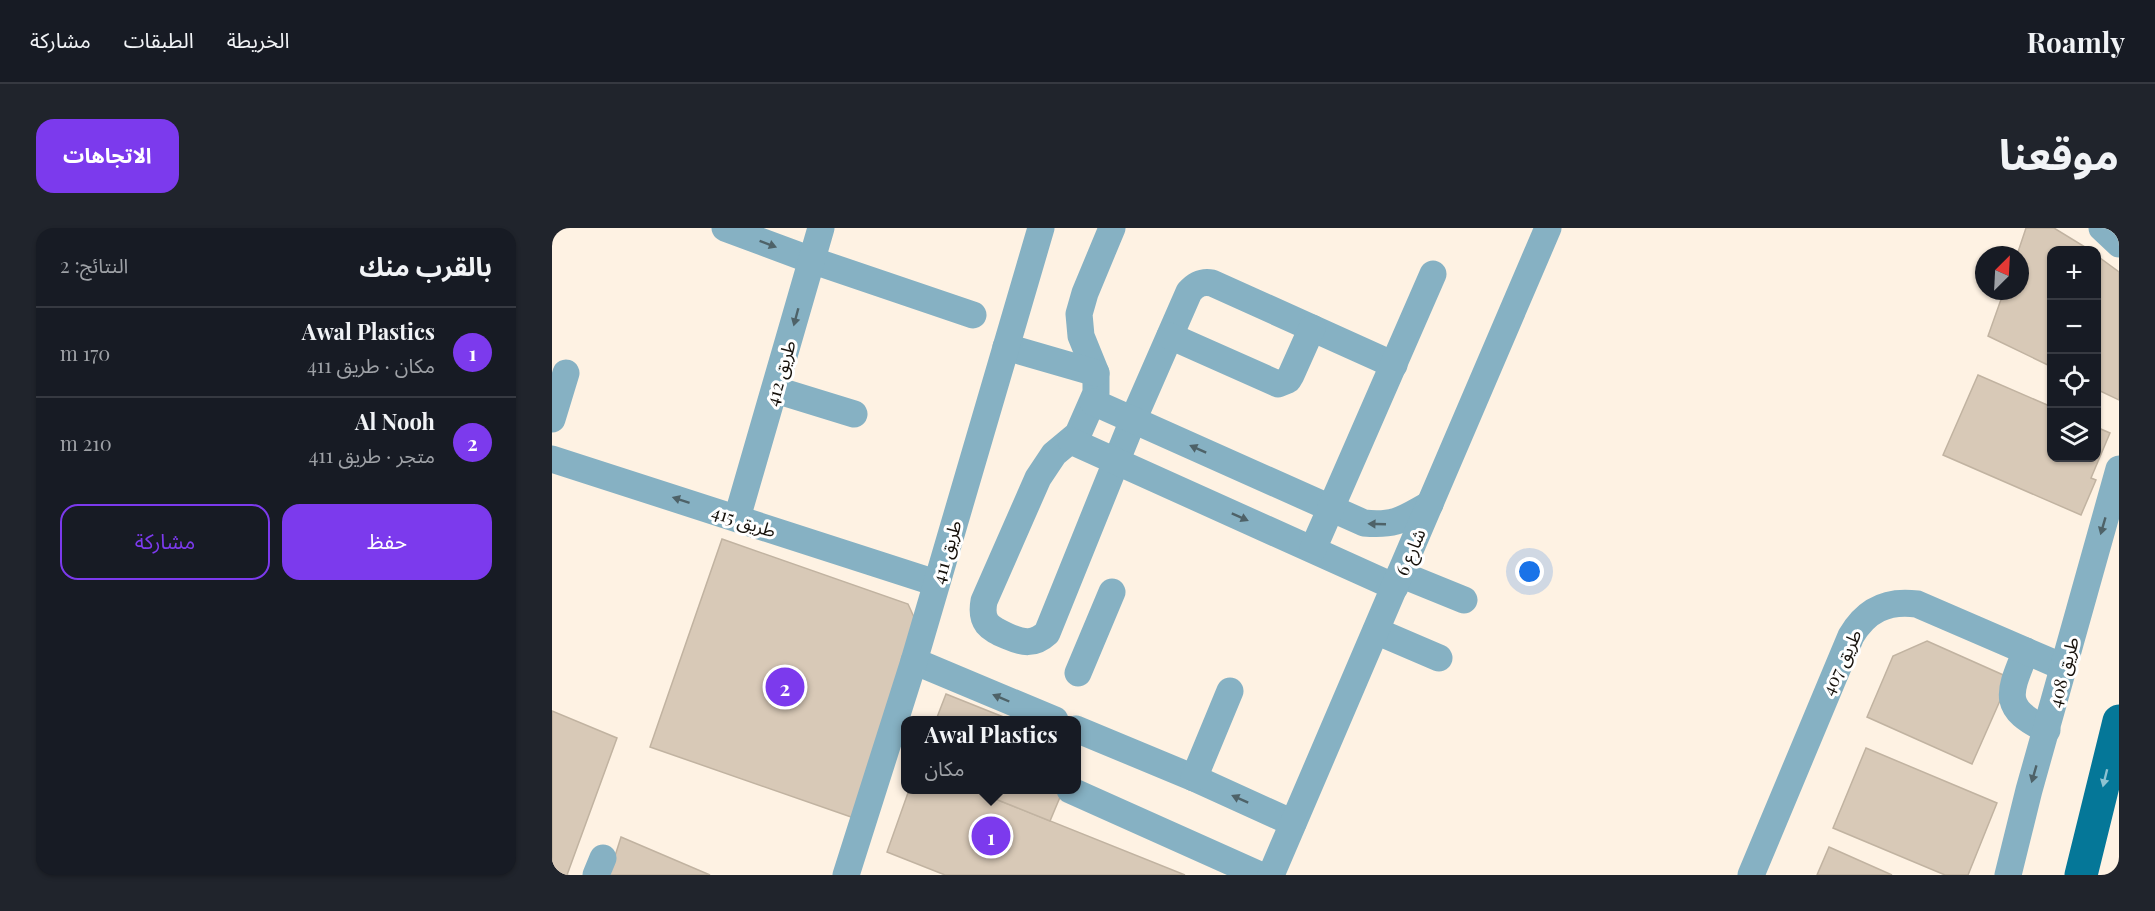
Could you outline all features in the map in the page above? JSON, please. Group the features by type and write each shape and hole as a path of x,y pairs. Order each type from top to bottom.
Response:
{"main road":[{"path":"2081,875 2119,721"}],"street":[{"path":"725,228 973,315"},
{"name":"طريق 412","path":"737,518 776,390 821,228"},
{"name":"طريق 411","path":"846,875 914,661 1041,228"},
{"path":"1112,228 1085,293 1079,314 1081,336 1096,374 1097,384 1093,402 1078,434 1054,454 1038,478 986,594 982,608 983,615 991,629 1025,643 1041,639 1047,633 1133,420 1194,286 1206,282 1394,364"},
{"path":"2102,228 2119,244"},
{"name":"شارع 6","path":"1271,875 1430,504 1539,234"},
{"path":"1313,549 1432,274"},
{"path":"1170,336 1278,384 1288,380 1312,328"},
{"path":"1006,347 1096,374"},
{"path":"552,419 566,373"},
{"path":"776,390 854,414"},
{"path":"1093,402 1364,523 1398,522 1430,504"},
{"path":"1071,441 1313,549 1397,580 1464,600"},
{"name":"طريق 415","path":"552,459 936,583"},
{"name":"طريق 408","path":"2008,875 2063,667 2119,470"},
{"path":"1078,672 1112,592"},
{"name":"طريق 407","path":"1751,875 1851,636 1868,614 1891,603 1917,604 2063,667"},
{"path":"1053,617 1094,634"},
{"path":"1376,631 1439,658"},
{"path":"2026,651 2012,686 2012,698 2016,710 2024,719 2047,730"},
{"path":"914,661 1045,716"},
{"path":"1194,778 1230,690"},
{"path":"1081,731 1293,823"},
{"path":"1079,794 1260,875"}],"building":[{"path":"2026,228 2054,228 2083,246 2047,246 2047,365 1988,336 2001,300 2029,300 2029,246 2020,246"},
{"path":"2101,259 2119,272 2119,400 2101,391"},
{"path":"1978,375 2047,405 2047,462 2098,462 2091,478 2096,480 2081,515 1943,455"},
{"path":"2101,429 2110,433 2101,454"},
{"path":"722,539 908,604 919,628 854,818 650,747"},
{"path":"1927,641 2010,678 1972,764 1867,717 1893,656"},
{"path":"946,694 1001,716 938,716"},
{"path":"552,711 617,738 567,875 552,875"},
{"path":"1866,748 1997,803 1968,875 1945,875 1833,828"},
{"path":"908,794 983,794 1185,875 945,875 887,852"},
{"path":"983,794 1061,794 1050,821"},
{"path":"621,837 710,875 609,875"},
{"path":"1829,847 1892,875 1817,875"}],"place":[{"name":"Al Nooh","path":"785,687"},
{"name":"Awal Plastics","path":"991,836"}]}
